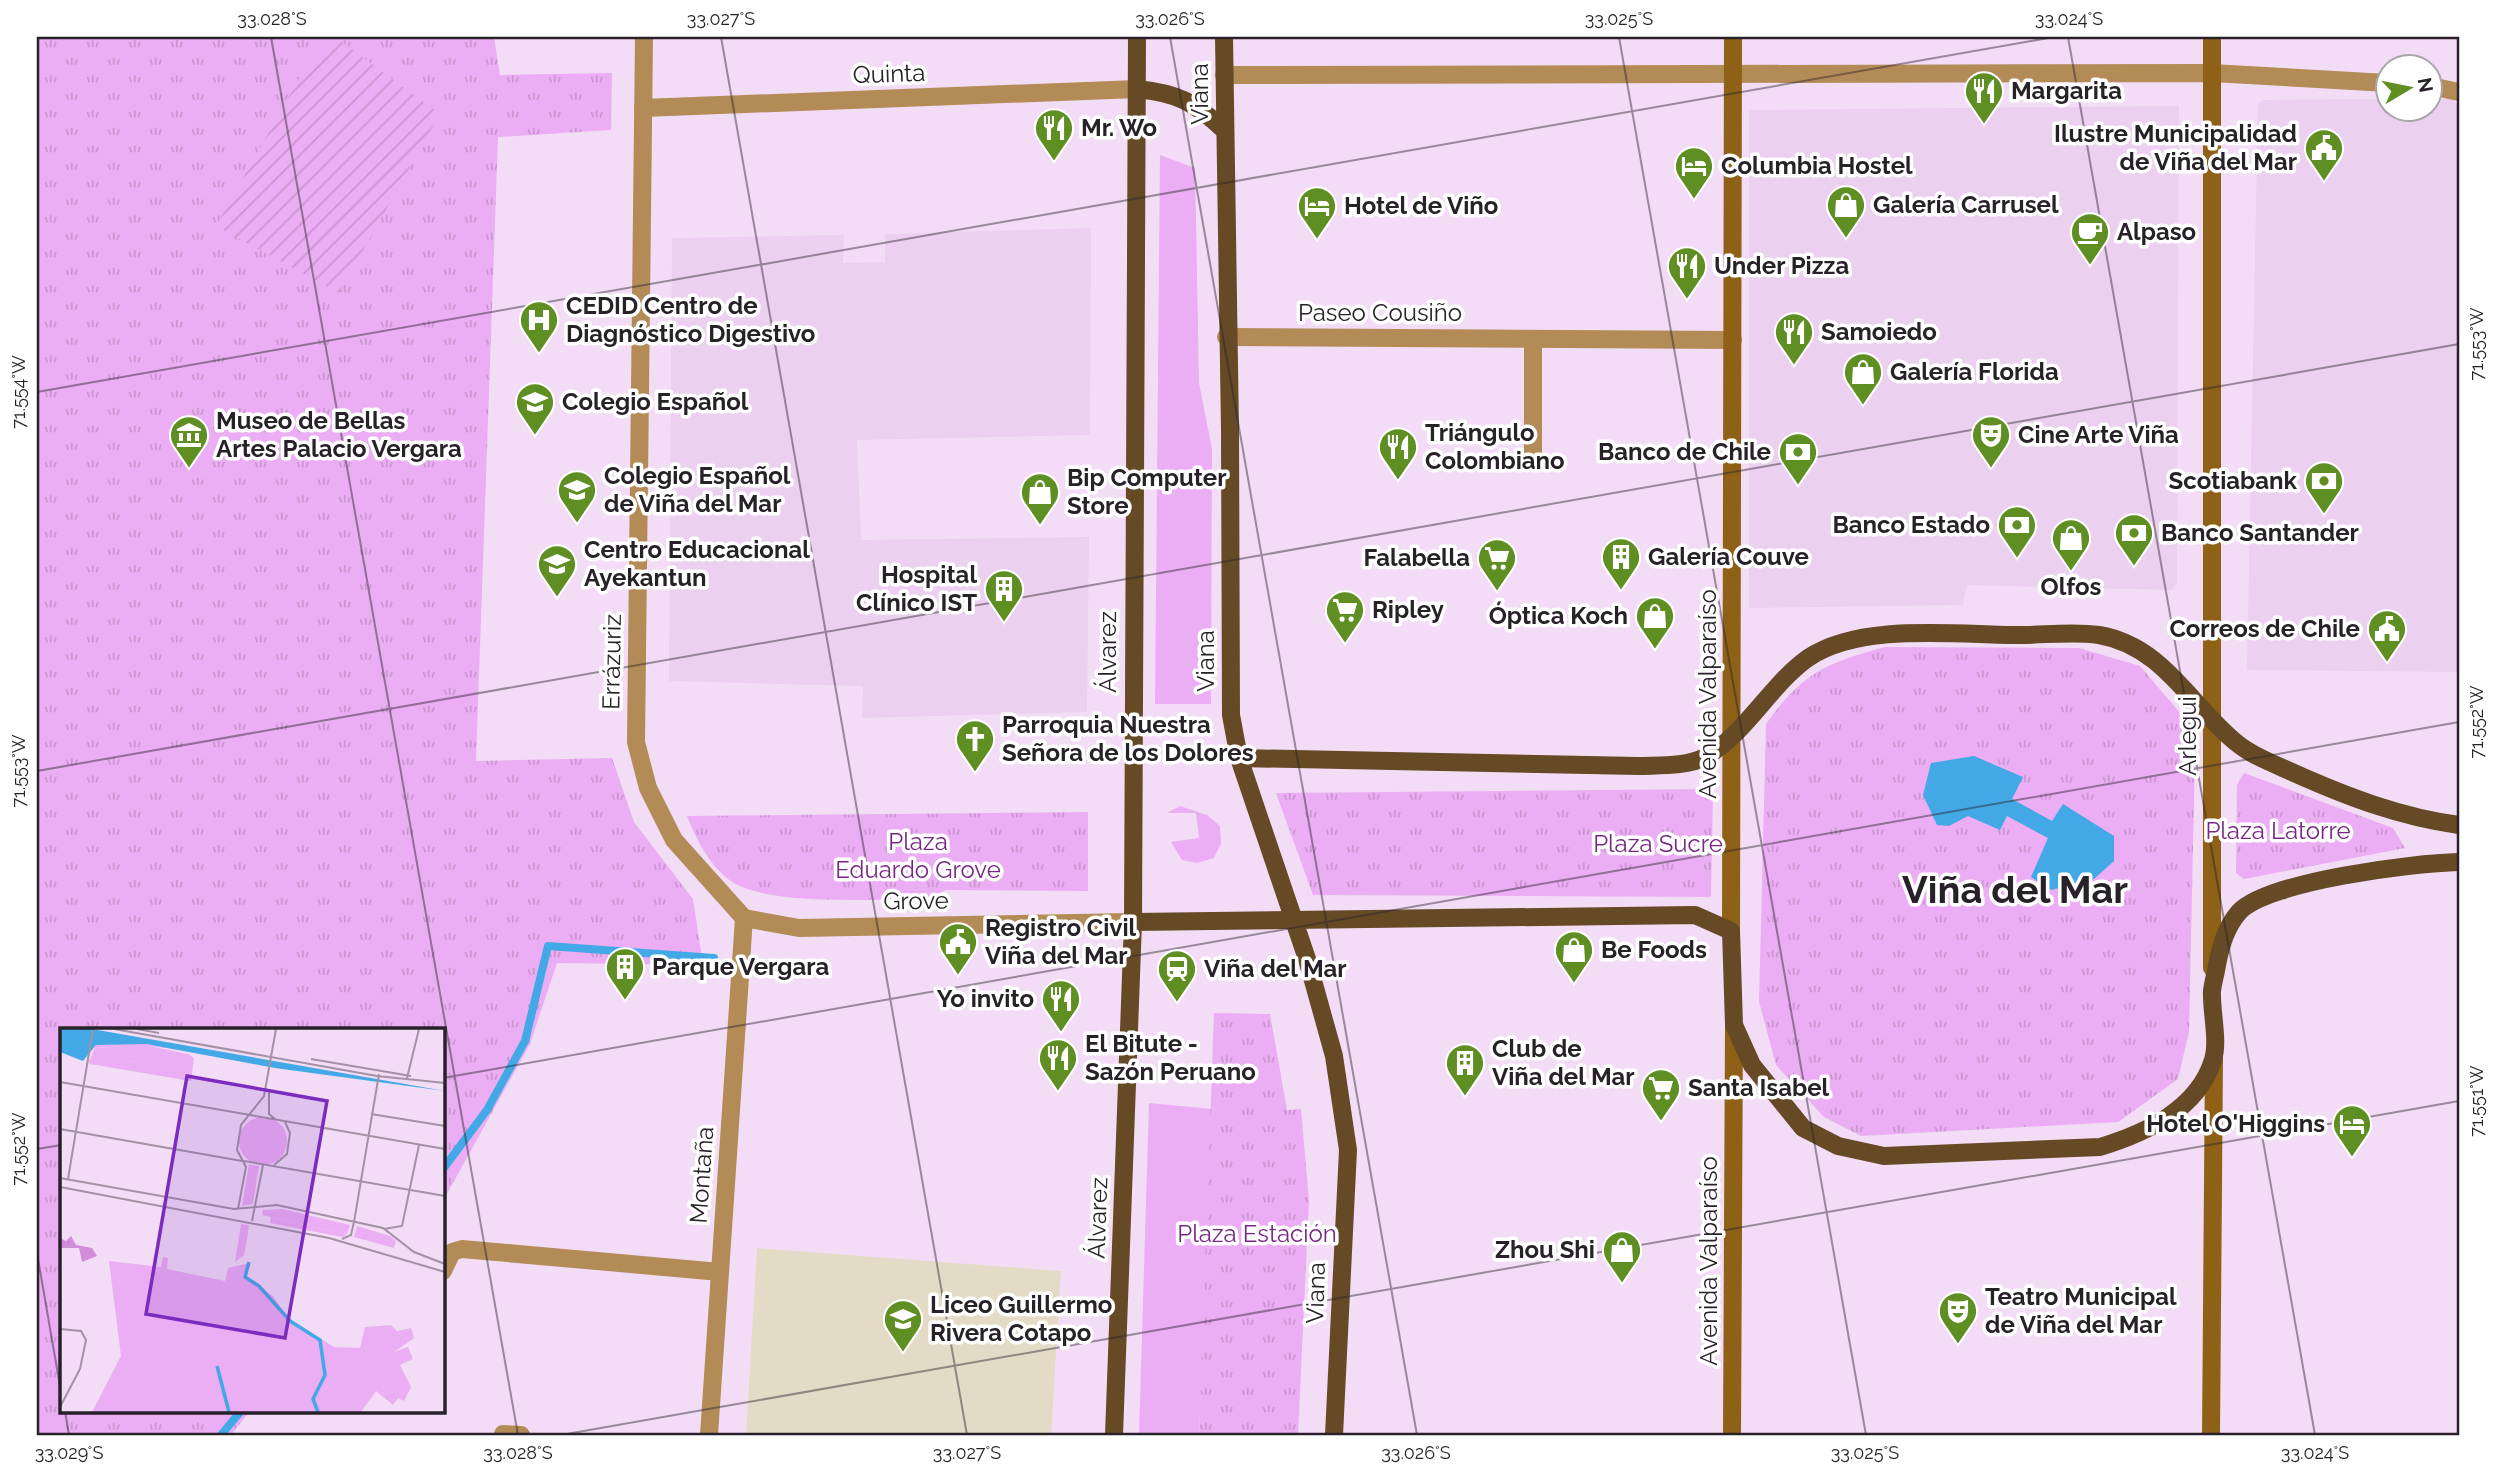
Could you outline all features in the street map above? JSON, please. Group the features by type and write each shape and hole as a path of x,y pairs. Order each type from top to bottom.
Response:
{"main road":[{"name":"Álvarez","path":"1114,1435 1133,922 1137,37"},
{"name":"Viana","path":"1224,37 1231,715 1239,758 1334,1056 1348,1150 1334,1435"},
{"name":"Avenida Valparaíso","path":"1732,1435 1733,37"},
{"name":"Arlegui","path":"2210,1435 2214,1058 2212,37"},
{"path":"1137,89 1168,92 1184,98 1224,130"},
{"path":"1239,758 1638,766 1677,764 1704,757 1733,735 1774,686 1808,658 1836,643 1882,635 2099,635 2137,648 2169,671 2212,719 2252,755 2357,801 2430,821 2459,825"},
{"path":"2212,991 2220,948 2227,928 2253,900 2324,880 2430,863 2459,862"},
{"path":"1133,922 1687,915 1731,931"},
{"path":"1734,1025 1752,1065 1804,1128 1838,1146 1884,1156 2100,1147 2131,1137 2173,1113 2197,1092 2214,1058"}],"street":[{"name":"Errázuriz","path":"643,37 636,742 648,788 674,841 744,918"},
{"path":"1224,75 2212,73 2374,82"},
{"name":"Quinta","path":"643,108 1137,89"},
{"name":"Paseo Cousiño","path":"1226,337 1733,340"},
{"path":"1533,339 1533,452"},
{"name":"Grove","path":"744,918 799,928 1133,922"},
{"name":"Montaña","path":"709,1435 744,918"},
{"path":"444,1269 452,1252 462,1249 720,1272"},
{"path":"503,1434 521,1435"}],"shaded area":[{"path":"2374,99 2374,122 2444,122 2444,99 2452,99 2459,105 2459,672 2247,670 2258,105 2262,100"},
{"path":"2179,106 2177,582 2172,590 1967,585 1963,605 1749,608 1749,110"},
{"path":"1091,228 1090,435 857,440 861,540 1089,537 1087,712 862,718 863,686 669,681 672,238 844,235 843,263 885,262 885,234"},
{"name":"Liceo Guillermo Rivera Cotapo","path":"757,1248 1061,1271 1051,1435 746,1435"}],"green space":[{"path":"37,37 494,37 500,75 612,73 611,130 498,137 476,761 612,758 634,822 693,899 703,965 557,963 530,1044 444,1199 444,1028 60,1028 60,1412 249,1412 231,1435 37,1435"},
{"path":"338,39 440,114 339,293 216,226 301,75"},
{"path":"1160,155 1195,168 1199,383 1212,449 1211,704 1155,704"},
{"path":"1885,647 2079,648 2140,666 2181,714 2195,753 2189,1032 2178,1079 2118,1122 1861,1136 1824,1117 1776,1065 1759,1002 1766,724 1791,693 1817,672"},
{"name":"Plaza Latorre","path":"2244,773 2393,828 2405,848 2244,879 2236,873 2237,785"},
{"name":"Plaza Sucre","path":"1713,789 1711,897 1313,895 1276,793"},
{"path":"1180,806 1207,815 1220,826 1221,843 1214,858 1197,863 1182,860 1171,842 1199,838 1196,813 1167,813"},
{"name":"Plaza Eduardo Grove","path":"1088,812 1088,891 946,890 930,899 854,900 795,898 745,888 728,879 714,866 687,816"},
{"name":"Plaza Estación","path":"1214,1013 1270,1014 1287,1110 1301,1109 1309,1201 1298,1435 1199,1435"},
{"path":"1149,1103 1212,1109 1199,1435 1139,1435"}],"water":[{"path":"1974,756 2023,777 2012,799 2052,821 2063,804 2114,836 2114,861 2094,879 2051,890 2031,877 2048,838 2007,816 2000,830 1968,816 1949,826 1937,825 1923,795 1931,763"}],"waterway":[{"path":"444,1168 487,1110 525,1041 548,946 714,958"},
{"path":"221,1435 240,1412"}],"place":[{"name":"Margarita","path":"1984,125"},
{"name":"Mr. Wo","path":"1054,162"},
{"name":"Ilustre Municipalidad de Viña del Mar","path":"2324,182"},
{"name":"Columbia Hostel","path":"1694,200"},
{"name":"Galería Carrusel","path":"1846,239"},
{"name":"Hotel de Viño","path":"1317,240"},
{"name":"Alpaso","path":"2090,266"},
{"name":"Under Pizza","path":"1687,300"},
{"name":"CEDID Centro de Diagnóstico Digestivo","path":"539,354"},
{"name":"Samoiedo","path":"1794,366"},
{"name":"Galería Florida","path":"1863,406"},
{"name":"Colegio Español","path":"535,436"},
{"name":"Museo de Bellas Artes Palacio Vergara","path":"189,469"},
{"name":"Cine Arte Viña","path":"1991,469"},
{"name":"Triángulo Colombiano","path":"1398,481"},
{"name":"Banco de Chile","path":"1798,486"},
{"name":"Scotiabank","path":"2324,515"},
{"name":"Colegio Español de Viña del Mar","path":"577,524"},
{"name":"Bip Computer Store","path":"1040,526"},
{"name":"Banco Estado","path":"2017,559"},
{"name":"Banco Santander","path":"2134,567"},
{"name":"Olfos","path":"2071,572"},
{"name":"Galería Couve","path":"1621,591"},
{"name":"Falabella","path":"1497,592"},
{"name":"Centro Educacional Ayekantun","path":"557,598"},
{"name":"Hospital Clínico IST","path":"1004,623"},
{"name":"Ripley","path":"1345,644"},
{"name":"Óptica Koch","path":"1655,650"},
{"name":"Correos de Chile","path":"2387,663"},
{"name":"Parroquia Nuestra Señora de los Dolores","path":"975,773"},
{"name":"Registro Civil Viña del Mar","path":"958,976"},
{"name":"Be Foods","path":"1574,984"},
{"name":"Parque Vergara","path":"625,1001"},
{"name":"Viña del Mar","path":"1177,1003"},
{"name":"Yo invito","path":"1061,1033"},
{"name":"El Bitute - Sazón Peruano","path":"1058,1092"},
{"name":"Club de Viña del Mar","path":"1465,1097"},
{"name":"Santa Isabel","path":"1661,1122"},
{"name":"Hotel O'Higgins","path":"2352,1158"},
{"name":"Zhou Shi","path":"1622,1284"},
{"name":"Teatro Municipal de Viña del Mar","path":"1958,1345"},
{"name":"Liceo Guillermo Rivera Cotapo","path":"903,1353"}],"district":[{"name":"Viña del Mar","path":"2015,890"}]}
